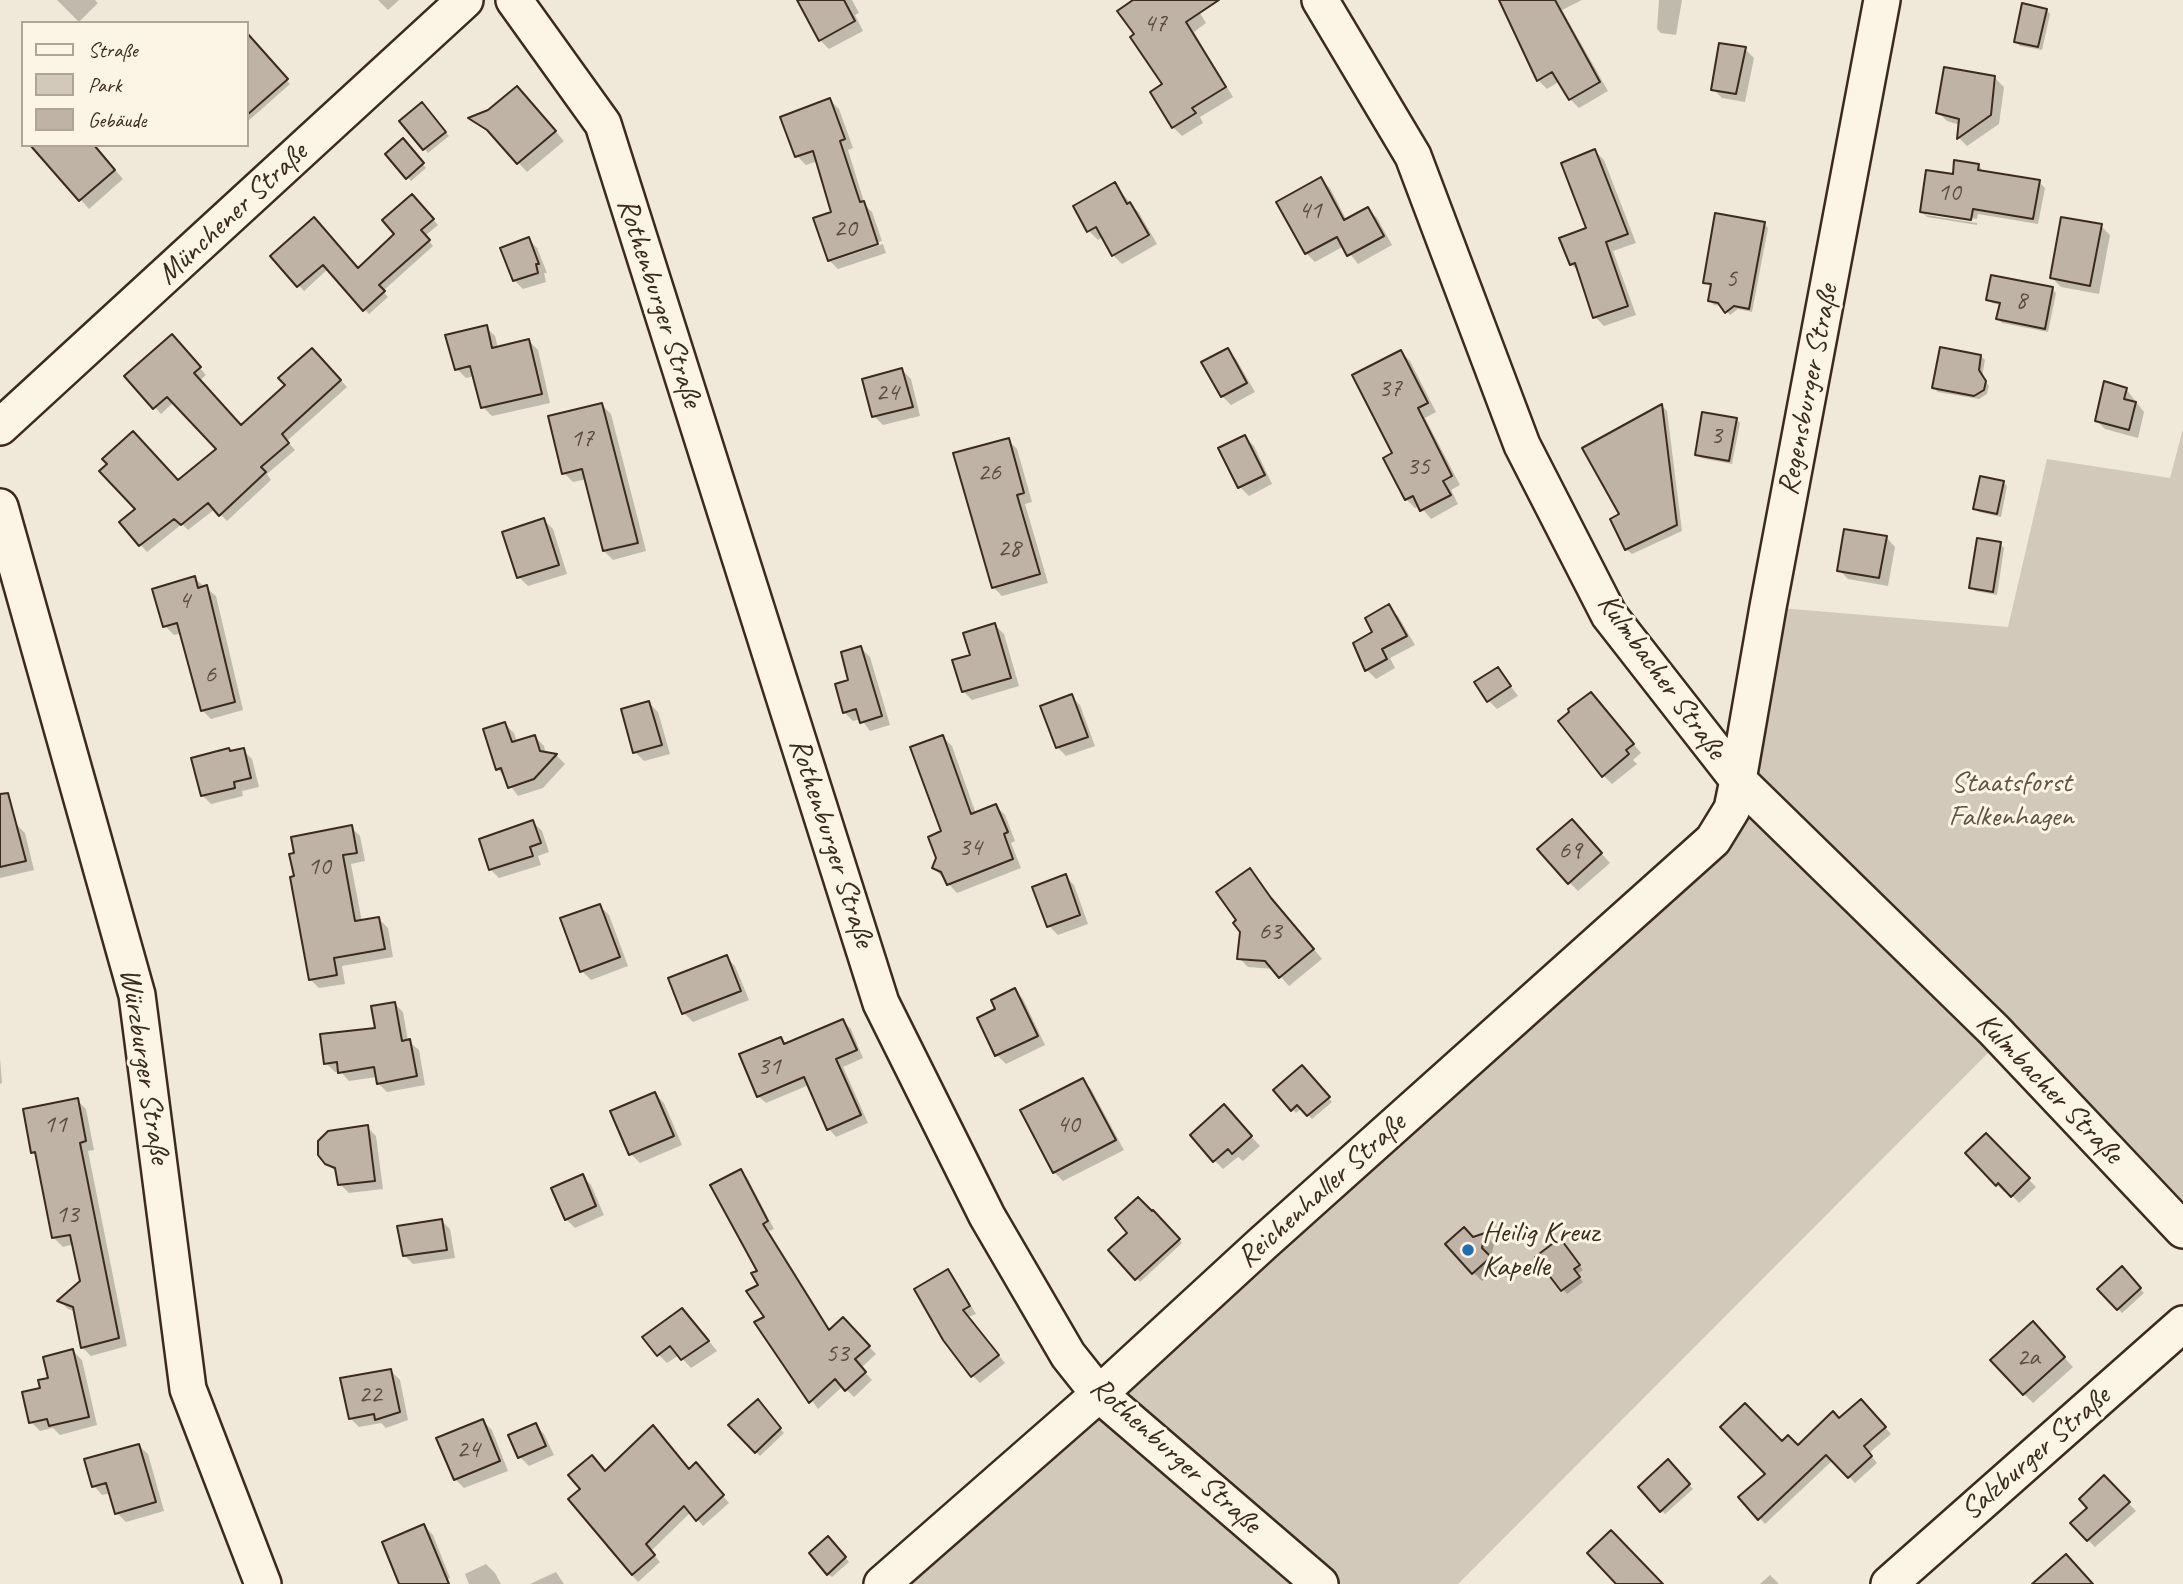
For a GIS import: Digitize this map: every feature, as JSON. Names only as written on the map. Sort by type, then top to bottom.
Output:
[{"type":"street","name":"Münchener Straße","points":[[0,427],[465,0]]},
{"type":"street","name":"Rothenburger Straße","points":[[514,0],[603,124],[881,1003],[993,1228],[1068,1355],[1099,1394],[1320,1584]]},
{"type":"street","name":"Kulmbacher Straße","points":[[1320,0],[1413,156],[1522,445],[1609,615],[1738,780],[1994,1030],[2183,1230]]},
{"type":"street","name":"Regensburger Straße","points":[[1738,780],[1882,0]]},
{"type":"street","name":"Würzburger Straße","points":[[0,508],[137,995],[188,1389],[264,1584]]},
{"type":"street","name":"Reichenhaller Straße","points":[[882,1584],[1099,1394],[1262,1244],[1713,840],[1732,809],[1738,780]]},
{"type":"street","name":"Salzburger Straße","points":[[1889,1584],[2183,1324]]},
{"type":"green space","name":"Staatsforst Falkenhagen","points":[[2183,429],[2183,1219],[2002,1039],[1458,1584],[873,1584],[1712,843],[1768,607],[2008,627],[2047,459],[2170,478]]},
{"type":"building","points":[[797,0],[844,0],[855,21],[819,41]]},
{"type":"building","points":[[1133,0],[1219,0],[1186,22],[1226,87],[1192,108],[1196,113],[1172,128],[1150,92],[1162,84],[1130,37],[1134,34],[1117,11]]},
{"type":"building","points":[[1499,0],[1555,0],[1600,82],[1569,100],[1552,72],[1537,81]]},
{"type":"building","points":[[2022,3],[2047,9],[2038,47],[2014,42]]},
{"type":"building","points":[[248,34],[288,79],[248,114]]},
{"type":"building","points":[[1719,43],[1746,47],[1736,94],[1711,90]]},
{"type":"building","points":[[1944,67],[1995,76],[1991,115],[1957,139],[1959,119],[1936,113]]},
{"type":"building","points":[[517,86],[556,131],[517,164],[487,130],[468,118],[488,110]]},
{"type":"building","points":[[830,98],[845,139],[840,141],[860,202],[864,201],[878,244],[828,261],[813,218],[831,212],[813,151],[795,157],[780,117]]},
{"type":"building","points":[[422,102],[446,132],[423,150],[399,121]]},
{"type":"building","points":[[403,138],[424,163],[406,179],[385,154]]},
{"type":"building","points":[[32,147],[96,147],[115,170],[79,201]]},
{"type":"building","points":[[1595,149],[1628,234],[1606,242],[1628,306],[1593,318],[1575,263],[1570,265],[1559,238],[1586,228],[1561,163]]},
{"type":"building","points":[[1954,160],[1979,164],[1978,170],[2040,180],[2033,219],[1973,209],[1971,220],[1920,212],[1926,170],[1953,174]]},
{"type":"building","points":[[1321,177],[1344,220],[1368,207],[1384,236],[1347,256],[1337,237],[1305,254],[1276,202]]},
{"type":"building","points":[[1115,182],[1149,235],[1112,256],[1096,227],[1087,232],[1073,206]]},
{"type":"building","points":[[412,194],[434,219],[421,230],[430,240],[379,285],[385,291],[363,311],[323,265],[297,287],[270,256],[314,217],[358,268],[394,234],[382,220]]},
{"type":"building","points":[[1715,213],[1765,222],[1749,309],[1734,306],[1725,313],[1718,303],[1708,301],[1711,284],[1703,283]]},
{"type":"building","points":[[2061,217],[2102,224],[2090,286],[2050,278]]},
{"type":"building","points":[[529,237],[539,264],[536,264],[538,273],[513,281],[500,248]]},
{"type":"building","points":[[1991,275],[2053,287],[2045,329],[1996,319],[2000,303],[1986,300]]},
{"type":"building","points":[[487,325],[492,348],[529,339],[542,394],[481,408],[470,366],[455,370],[445,335]]},
{"type":"building","points":[[172,334],[201,367],[194,373],[241,425],[285,385],[278,378],[312,348],[341,380],[282,434],[289,443],[261,467],[266,472],[219,516],[208,503],[181,525],[174,519],[139,546],[119,522],[135,509],[99,471],[107,464],[102,459],[133,431],[178,480],[216,449],[167,397],[153,409],[124,376]]},
{"type":"building","points":[[1940,347],[1981,355],[1979,370],[1986,381],[1984,390],[1974,396],[1932,388]]},
{"type":"building","points":[[1228,348],[1247,383],[1221,397],[1201,362]]},
{"type":"building","points":[[1401,350],[1428,403],[1418,408],[1452,476],[1443,481],[1451,495],[1420,511],[1413,496],[1405,500],[1383,458],[1392,453],[1352,375]]},
{"type":"building","points":[[902,368],[913,407],[872,417],[862,379]]},
{"type":"building","points":[[2104,381],[2127,388],[2124,399],[2136,402],[2129,430],[2095,421]]},
{"type":"building","points":[[602,403],[638,543],[603,551],[582,469],[562,474],[548,416]]},
{"type":"building","points":[[1662,404],[1677,525],[1625,550],[1610,519],[1619,514],[1582,448]]},
{"type":"building","points":[[1702,412],[1737,418],[1729,461],[1695,455]]},
{"type":"building","points":[[1245,435],[1265,475],[1238,488],[1218,448]]},
{"type":"building","points":[[1009,438],[1024,493],[1017,495],[1040,574],[992,588],[953,453]]},
{"type":"building","points":[[1980,476],[2004,481],[1997,514],[1973,509]]},
{"type":"building","points":[[544,518],[559,565],[517,578],[502,532]]},
{"type":"building","points":[[1844,529],[1887,536],[1879,578],[1837,571]]},
{"type":"building","points":[[1977,538],[2001,542],[1993,592],[1969,588]]},
{"type":"building","points":[[195,576],[198,588],[207,585],[235,702],[201,711],[177,623],[163,627],[152,589]]},
{"type":"building","points":[[1389,604],[1407,636],[1382,649],[1387,659],[1365,671],[1353,643],[1372,632],[1365,618]]},
{"type":"building","points":[[995,623],[1011,678],[962,692],[952,660],[970,655],[963,633]]},
{"type":"building","points":[[861,646],[882,716],[860,723],[856,709],[843,713],[835,684],[848,680],[841,652]]},
{"type":"building","points":[[1498,667],[1511,686],[1487,702],[1474,682]]},
{"type":"building","points":[[1591,692],[1634,744],[1626,750],[1629,754],[1602,777],[1558,721],[1569,712],[1568,709]]},
{"type":"building","points":[[1072,694],[1088,737],[1056,748],[1040,706]]},
{"type":"building","points":[[649,701],[662,745],[633,753],[621,709]]},
{"type":"building","points":[[505,722],[512,742],[535,735],[540,751],[557,754],[534,779],[508,788],[501,768],[496,770],[483,729]]},
{"type":"building","points":[[943,735],[971,814],[996,804],[1008,832],[1004,834],[1013,859],[947,885],[941,872],[932,868],[936,858],[928,837],[941,831],[910,747]]},
{"type":"building","points":[[229,748],[230,751],[244,748],[251,778],[234,782],[235,788],[201,796],[191,758]]},
{"type":"building","points":[[8,793],[26,861],[0,867],[0,794]]},
{"type":"building","points":[[1572,819],[1602,853],[1568,884],[1537,849]]},
{"type":"building","points":[[533,820],[541,843],[530,847],[533,856],[489,870],[479,839]]},
{"type":"building","points":[[352,825],[357,853],[343,855],[355,921],[379,917],[385,949],[334,958],[337,975],[309,980],[290,877],[294,876],[289,854],[294,853],[291,837]]},
{"type":"building","points":[[1250,868],[1271,898],[1314,949],[1279,978],[1265,961],[1237,959],[1240,932],[1233,923],[1236,920],[1216,892]]},
{"type":"building","points":[[1066,874],[1080,915],[1047,927],[1032,887]]},
{"type":"building","points":[[600,904],[620,957],[580,972],[560,918]]},
{"type":"building","points":[[727,955],[741,991],[682,1014],[668,978]]},
{"type":"building","points":[[1015,988],[1038,1036],[995,1056],[977,1018],[995,1009],[991,1000]]},
{"type":"building","points":[[395,1002],[402,1041],[410,1039],[417,1076],[377,1084],[374,1067],[338,1073],[337,1062],[324,1064],[320,1034],[375,1028],[371,1006]]},
{"type":"building","points":[[843,1019],[857,1050],[836,1059],[861,1115],[827,1130],[804,1077],[757,1097],[739,1054],[781,1037],[784,1044]]},
{"type":"building","points":[[1302,1065],[1330,1097],[1307,1116],[1297,1105],[1291,1111],[1273,1090]]},
{"type":"building","points":[[1083,1078],[1116,1140],[1053,1173],[1020,1110]]},
{"type":"building","points":[[655,1092],[674,1136],[629,1155],[610,1111]]},
{"type":"building","points":[[78,1098],[86,1141],[80,1143],[119,1338],[81,1348],[73,1307],[57,1301],[80,1281],[70,1235],[52,1238],[35,1152],[31,1153],[23,1109]]},
{"type":"building","points":[[1224,1104],[1252,1136],[1232,1154],[1228,1149],[1213,1162],[1190,1135]]},
{"type":"building","points":[[368,1125],[375,1181],[338,1185],[335,1168],[325,1164],[318,1155],[318,1141],[328,1131]]},
{"type":"building","points":[[1986,1133],[2030,1178],[2011,1197],[1998,1183],[1996,1186],[1965,1153]]},
{"type":"building","points":[[741,1169],[768,1221],[763,1224],[829,1330],[843,1317],[870,1346],[855,1359],[866,1372],[845,1391],[835,1379],[809,1403],[754,1322],[764,1317],[746,1291],[758,1285],[751,1273],[757,1271],[710,1185]]},
{"type":"building","points":[[583,1174],[596,1206],[565,1220],[551,1188]]},
{"type":"building","points":[[1138,1197],[1180,1239],[1135,1280],[1108,1250],[1127,1233],[1115,1218]]},
{"type":"building","points":[[442,1219],[447,1250],[403,1256],[397,1226]]},
{"type":"building","name":"Heilig Kreuz Kapelle","points":[[1464,1227],[1473,1237],[1485,1233],[1482,1248],[1491,1257],[1472,1274],[1445,1244]]},
{"type":"building","points":[[1560,1238],[1580,1265],[1574,1269],[1580,1277],[1561,1291],[1535,1257]]},
{"type":"building","points":[[2122,1266],[2141,1288],[2117,1310],[2097,1289]]},
{"type":"building","points":[[948,1269],[970,1306],[963,1310],[999,1355],[971,1377],[943,1340],[914,1289]]},
{"type":"building","points":[[682,1308],[709,1341],[681,1360],[670,1346],[657,1356],[642,1337]]},
{"type":"building","points":[[2033,1321],[2065,1357],[2023,1395],[1990,1360]]},
{"type":"building","points":[[73,1349],[89,1417],[49,1426],[47,1419],[29,1423],[22,1392],[40,1388],[38,1380],[48,1378],[43,1357]]},
{"type":"building","points":[[391,1369],[400,1412],[375,1420],[374,1414],[349,1419],[340,1378]]},
{"type":"building","points":[[758,1399],[781,1428],[755,1453],[728,1425]]},
{"type":"building","points":[[1861,1399],[1886,1427],[1864,1446],[1872,1456],[1848,1478],[1826,1455],[1758,1520],[1738,1497],[1765,1474],[1720,1427],[1745,1403],[1782,1441],[1788,1435],[1798,1445],[1833,1411],[1839,1418]]},
{"type":"building","points":[[483,1419],[500,1461],[454,1480],[436,1438]]},
{"type":"building","points":[[536,1423],[546,1446],[518,1458],[508,1435]]},
{"type":"building","points":[[653,1425],[689,1469],[696,1462],[724,1495],[696,1521],[684,1506],[646,1544],[655,1555],[632,1575],[568,1499],[580,1489],[568,1475],[592,1455],[605,1471]]},
{"type":"building","points":[[139,1444],[156,1502],[115,1514],[106,1483],[92,1487],[84,1459]]},
{"type":"building","points":[[1668,1459],[1690,1484],[1660,1512],[1638,1487]]},
{"type":"building","points":[[2104,1475],[2130,1502],[2087,1541],[2070,1523],[2087,1508],[2079,1499]]},
{"type":"building","points":[[424,1524],[449,1584],[399,1584],[382,1542]]},
{"type":"building","points":[[1611,1530],[1663,1584],[1616,1584],[1587,1553]]},
{"type":"building","points":[[828,1536],[846,1557],[827,1575],[809,1553]]},
{"type":"building","points":[[2066,1554],[2093,1584],[2032,1584]]},
{"type":"place","name":"Heilig Kreuz Kapelle","points":[[1468,1250]]}]
